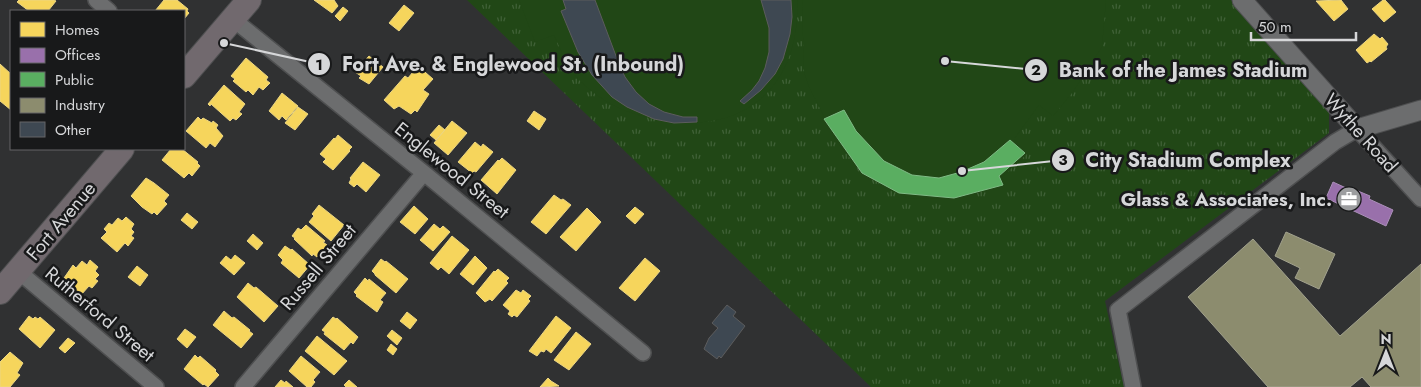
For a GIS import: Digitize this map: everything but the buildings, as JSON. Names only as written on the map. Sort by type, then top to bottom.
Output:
[{"type":"main road","points":[[185,74],[234,20],[249,0]]},
{"type":"main road","name":"Fort Avenue","points":[[0,292],[121,150]]},
{"type":"street","points":[[96,0],[108,10]]},
{"type":"street","name":"Wythe Road","points":[[1242,0],[1421,199]]},
{"type":"street","name":"Englewood Street","points":[[234,20],[643,353]]},
{"type":"street","points":[[1133,387],[1118,310],[1335,142],[1357,129],[1421,110]]},
{"type":"street","name":"Russell Street","points":[[243,387],[424,173]]},
{"type":"street","name":"Rutherford Street","points":[[18,271],[156,387]]},
{"type":"green space","points":[[467,0],[1231,0],[1329,108],[1329,133],[1105,301],[1124,387],[871,387]]},
{"type":"green space","points":[[519,0],[797,0],[796,31],[789,58],[777,81],[760,99],[739,112],[715,120],[687,123],[634,114],[615,106],[597,95],[580,81],[572,71],[554,35],[535,42]]},
{"type":"green space","points":[[802,0],[1106,0],[1102,47],[1072,93],[1053,116],[1039,105],[1014,139],[1028,153],[1002,177],[1005,185],[954,199],[907,198],[863,174],[837,142],[809,87],[804,72]]},
{"type":"place","name":"Fort Ave. & Englewood St. (Inbound)","points":[[224,43]]},
{"type":"place","name":"Bank of the James Stadium","points":[[945,61]]},
{"type":"place","name":"City Stadium Complex","points":[[962,171]]},
{"type":"place","name":"Glass & Associates, Inc.","points":[[1349,199]]}]
